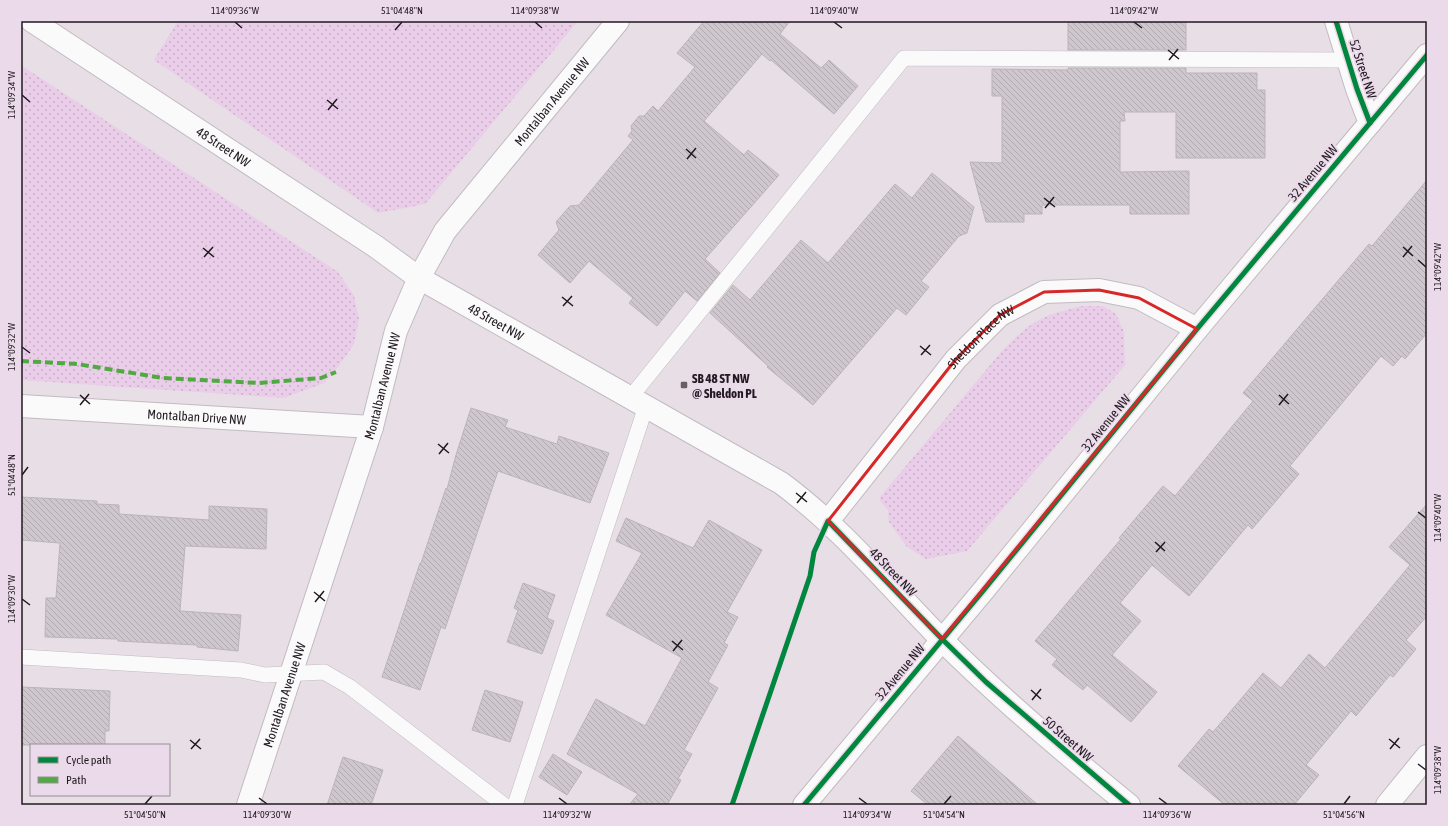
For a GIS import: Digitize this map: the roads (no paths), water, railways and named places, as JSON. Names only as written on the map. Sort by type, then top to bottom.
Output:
[{"type":"street","name":"48 Street NW","points":[[32,21],[375,246],[419,278],[781,482],[828,521],[942,639]]},
{"type":"street","name":"Montalban Avenue NW","points":[[248,805],[372,427],[396,331],[419,278],[445,232],[618,21]]},
{"type":"street","name":"52 Street NW","points":[[1336,21],[1370,123]]},
{"type":"street","name":"32 Avenue NW","points":[[804,805],[1197,329],[1427,55]]},
{"type":"street","name":"Sheldon Place NW","points":[[828,521],[956,359],[1000,315],[1044,292],[1099,290],[1139,298],[1197,329]]},
{"type":"street","name":"Montalban Drive NW","points":[[21,406],[372,427]]},
{"type":"street","name":"50 Street NW","points":[[942,639],[986,682],[1129,805]]},
{"type":"street","points":[[1387,805],[1427,756]]},
{"type":"lane","points":[[515,805],[638,402],[904,58],[1348,60]]},
{"type":"lane","points":[[21,657],[241,670],[265,675],[324,672],[350,687],[504,805]]},
{"type":"place","name":"SB 48 ST NW @ Sheldon PL","points":[[684,385]]}]
